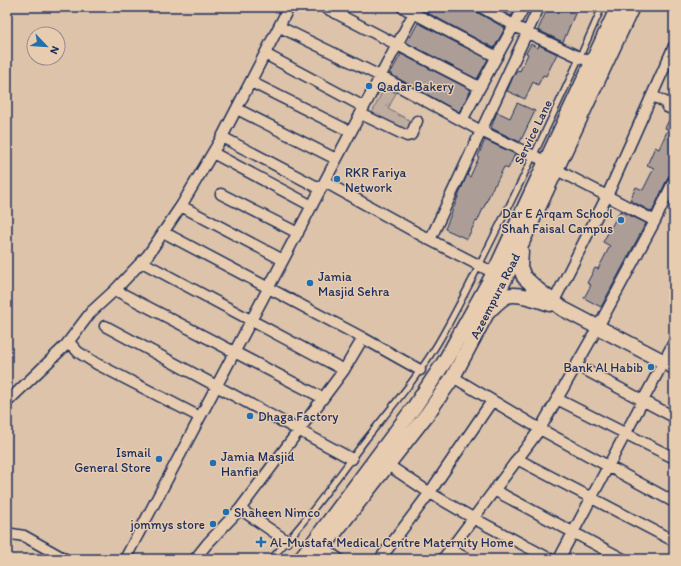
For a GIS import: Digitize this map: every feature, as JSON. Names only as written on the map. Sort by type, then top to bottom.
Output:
[{"type":"main road","name":"Azeempura Road","points":[[314,559],[428,413],[453,377],[521,247],[554,160],[586,61],[618,7]]},
{"type":"main road","name":"Azeempura Road","points":[[300,559],[415,406],[445,361],[554,160],[632,7]]},
{"type":"main road","points":[[521,247],[520,267],[524,277],[556,305]]},
{"type":"main road","points":[[489,310],[507,296],[515,295],[556,305],[669,364]]},
{"type":"street","points":[[7,402],[69,342],[91,312],[115,290],[148,255],[181,206],[222,138],[289,7]]},
{"type":"street","points":[[324,7],[479,87]]},
{"type":"street","points":[[402,7],[415,10],[497,57]]},
{"type":"street","points":[[481,7],[528,33],[586,61]]},
{"type":"street","points":[[462,120],[524,7]]},
{"type":"street","points":[[430,240],[539,7]]},
{"type":"street","points":[[125,559],[415,10]]},
{"type":"street","points":[[280,27],[380,76],[481,131],[534,155],[554,160],[608,196],[655,221]]},
{"type":"street","points":[[556,305],[608,196],[674,46]]},
{"type":"street","points":[[266,54],[407,136],[411,135],[417,121]]},
{"type":"street","points":[[251,82],[351,132]]},
{"type":"street","points":[[653,96],[665,102],[667,107],[674,110]]},
{"type":"street","points":[[237,109],[336,159]]},
{"type":"street","points":[[222,138],[323,186],[494,273]]},
{"type":"street","points":[[213,153],[312,206]]},
{"type":"street","points":[[443,559],[540,429],[598,327],[655,221],[674,180]]},
{"type":"street","points":[[221,194],[298,233]]},
{"type":"street","points":[[181,206],[283,260]]},
{"type":"street","points":[[163,232],[363,338],[420,370]]},
{"type":"street","points":[[142,262],[344,370]]},
{"type":"street","points":[[115,290],[323,398]]},
{"type":"street","points":[[105,326],[352,459]]},
{"type":"street","points":[[195,559],[240,509],[344,370],[363,338]]},
{"type":"street","points":[[69,342],[78,352],[96,364],[200,417]]},
{"type":"street","points":[[559,559],[643,401],[669,364],[674,342]]},
{"type":"street","points":[[576,365],[674,418]]},
{"type":"street","points":[[453,377],[540,429],[674,502]]},
{"type":"street","points":[[557,399],[674,458]]},
{"type":"street","points":[[380,559],[430,492],[492,401]]},
{"type":"street","points":[[518,459],[674,541]]},
{"type":"street","points":[[388,465],[473,518],[550,559]]},
{"type":"street","points":[[494,490],[623,559]]},
{"type":"street","points":[[240,509],[287,541]]},
{"type":"street","points":[[7,538],[12,534],[24,536],[65,559]]},
{"type":"street","points":[[323,548],[339,559]]},
{"type":"street","points":[[450,550],[468,559]]},
{"type":"lane","name":"Service Lane","points":[[271,559],[352,459],[420,370],[437,343],[480,265],[534,155],[586,61],[602,7]]},
{"type":"green space","points":[[384,88],[396,93],[388,109],[413,122],[408,131],[372,113]]},
{"type":"building","points":[[429,7],[475,7],[478,13],[505,28],[494,48],[426,12]]},
{"type":"building","points":[[494,7],[517,7],[511,16]]},
{"type":"building","points":[[548,7],[573,7],[577,9],[563,42],[538,30]]},
{"type":"building","points":[[418,23],[488,59],[477,79],[407,43]]},
{"type":"building","points":[[531,44],[538,48],[539,45],[557,54],[546,76],[543,75],[538,85],[533,82],[525,99],[507,91],[513,77],[518,70],[520,71],[528,54],[526,53]]},
{"type":"building","points":[[401,54],[471,90],[459,112],[390,74]]},
{"type":"building","points":[[517,103],[535,111],[520,142],[491,128],[497,112],[510,118]]},
{"type":"building","points":[[671,116],[674,116],[674,168],[668,177],[652,212],[630,200],[636,187],[643,190],[654,168],[647,165],[655,147],[659,149],[668,129],[665,128]]},
{"type":"building","points":[[485,140],[515,154],[508,169],[504,167],[467,239],[445,229],[467,175],[470,177]]},
{"type":"building","points":[[620,211],[646,223],[601,307],[584,298],[591,285],[587,283],[595,268],[598,269],[610,246],[603,242]]},
{"type":"place","name":"Qadar Bakery","points":[[369,86]]},
{"type":"place","name":"RKR Fariya Network","points":[[337,179]]},
{"type":"place","name":"Dar E Arqam School Shah Faisal Campus","points":[[621,220]]},
{"type":"place","name":"Jamia Masjid Sehra","points":[[310,283]]},
{"type":"place","name":"Bank Al Habib","points":[[651,367]]},
{"type":"place","name":"Dhaga Factory","points":[[250,416]]},
{"type":"place","name":"Ismail General Store","points":[[159,459]]},
{"type":"place","name":"Jamia Masjid Hanfia","points":[[213,463]]},
{"type":"place","name":"Shaheen Nimco","points":[[226,512]]},
{"type":"place","name":"jommys store","points":[[213,524]]},
{"type":"place","name":"Al-Mustafa Medical Centre Maternity Home","points":[[261,542]]}]
